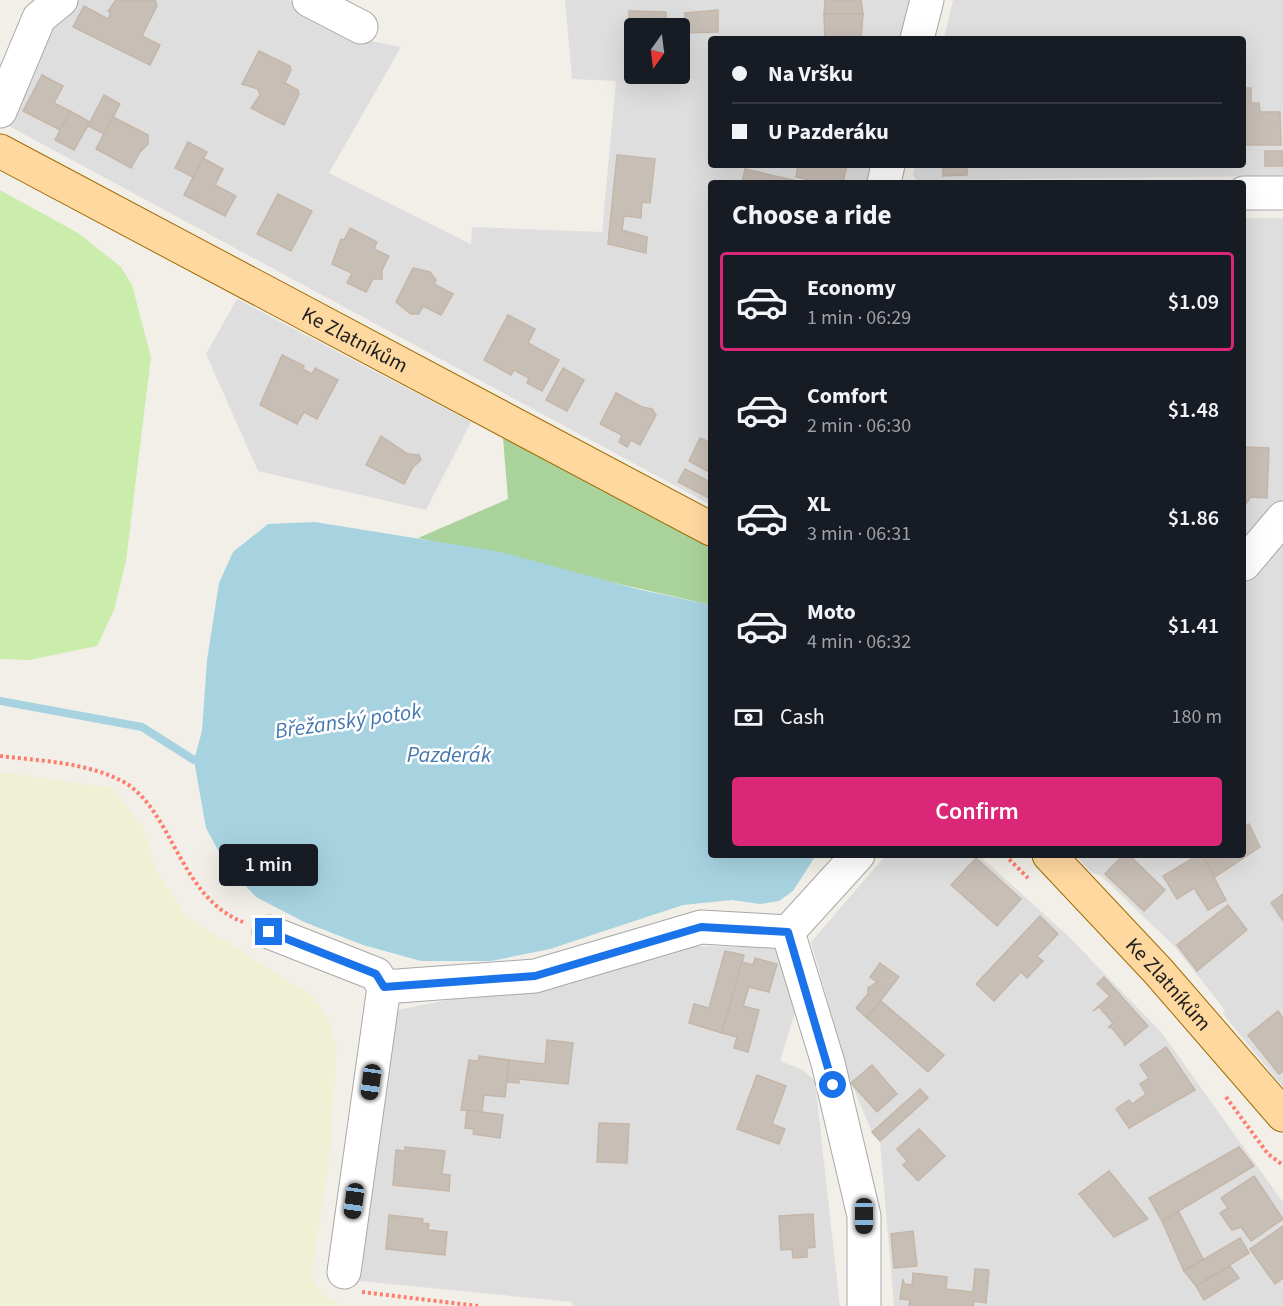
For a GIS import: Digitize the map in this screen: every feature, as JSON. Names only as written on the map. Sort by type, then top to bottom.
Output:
[{"type":"main road","name":"Ke Zlatníkům","points":[[0,151],[708,527]]},
{"type":"main road","name":"Ke Zlatníkům","points":[[1052,858],[1158,971],[1283,1115]]},
{"type":"street","points":[[0,111],[39,18],[61,0]]},
{"type":"street","points":[[309,0],[361,27]]},
{"type":"street","points":[[918,36],[927,0]]},
{"type":"street","points":[[1246,193],[1283,193]]},
{"type":"street","points":[[1246,562],[1283,518]]},
{"type":"street","points":[[788,932],[855,858]]},
{"type":"street","points":[[384,987],[535,976],[701,927],[788,932]]},
{"type":"street","points":[[269,932],[376,974],[384,987],[344,1272]]},
{"type":"street","points":[[788,932],[828,1063],[864,1216],[864,1306]]},
{"type":"path","points":[[0,756],[74,764],[122,781],[149,804],[203,892],[225,915],[269,932]]},
{"type":"path","points":[[344,1272],[360,1292],[478,1306]]},
{"type":"shaded area","points":[[79,0],[289,0],[366,40],[401,47],[329,173],[471,244],[472,227],[602,232],[616,81],[572,79],[565,0],[911,0],[903,36],[708,36],[708,168],[872,168],[869,180],[708,180],[708,503],[7,125],[45,28]]},
{"type":"shaded area","points":[[953,0],[1283,0],[1283,176],[917,180],[913,175],[914,168],[1246,168],[1246,36],[945,36]]},
{"type":"shaded area","points":[[1246,218],[1283,218],[1283,505],[1246,542]]},
{"type":"shaded area","points":[[237,299],[471,422],[426,510],[258,471],[206,354]]},
{"type":"shaded area","points":[[1283,537],[1283,1087],[1223,1014],[1225,1010],[1174,946],[1101,876],[1091,872],[1078,858],[1246,858],[1246,582]]},
{"type":"shaded area","points":[[883,858],[982,858],[1067,935],[1161,1032],[1283,1202],[1283,1306],[894,1306],[880,1141],[872,1132],[851,1083],[811,942]]},
{"type":"shaded area","points":[[673,946],[776,947],[798,1003],[780,1061],[803,1070],[815,1081],[840,1306],[573,1306],[572,1302],[360,1281],[392,1011],[597,971]]},
{"type":"green space","points":[[0,190],[78,233],[121,267],[132,285],[151,357],[126,561],[114,610],[97,646],[29,660],[0,659]]},
{"type":"green space","points":[[503,438],[708,545],[708,604],[418,538],[508,499]]},
{"type":"green space","points":[[0,772],[112,788],[142,825],[158,874],[187,917],[312,996],[326,1015],[337,1048],[329,1161],[312,1271],[313,1281],[323,1295],[344,1305],[368,1306],[0,1306]]},
{"type":"water","name":"Pazderák","points":[[315,522],[501,552],[637,589],[708,604],[708,858],[814,858],[793,891],[779,901],[760,904],[732,900],[683,905],[550,949],[491,961],[421,961],[363,945],[304,922],[256,897],[226,865],[206,828],[194,760],[202,731],[207,660],[219,583],[233,552],[268,524]]},
{"type":"building","points":[[116,0],[155,0],[157,6],[142,36],[160,45],[150,65],[73,27],[84,6],[108,19],[111,12],[108,11]]},
{"type":"building","points":[[825,0],[861,0],[863,14],[824,14]]},
{"type":"building","points":[[718,10],[718,32],[690,33],[690,18],[685,18],[685,13]]},
{"type":"building","points":[[629,11],[666,12],[666,18],[629,18]]},
{"type":"building","points":[[824,14],[863,14],[861,36],[825,36]]},
{"type":"building","points":[[259,51],[290,66],[291,70],[285,83],[298,90],[299,94],[284,125],[251,108],[260,95],[258,89],[242,84]]},
{"type":"building","points":[[42,75],[63,86],[54,103],[70,111],[60,130],[23,111]]},
{"type":"building","points":[[1246,88],[1251,88],[1251,103],[1259,103],[1260,112],[1280,112],[1281,145],[1246,145]]},
{"type":"building","points":[[104,95],[120,104],[104,134],[88,126]]},
{"type":"building","points":[[70,111],[90,122],[74,150],[55,140]]},
{"type":"building","points":[[113,117],[148,135],[148,144],[140,152],[131,168],[96,149]]},
{"type":"building","points":[[188,142],[207,152],[193,177],[175,168]]},
{"type":"building","points":[[1265,151],[1283,151],[1283,166],[1265,166]]},
{"type":"building","points":[[617,155],[655,159],[650,203],[642,202],[641,218],[624,216],[622,230],[647,237],[646,253],[608,244]]},
{"type":"building","points":[[203,158],[223,169],[215,185],[236,196],[225,216],[184,195]]},
{"type":"building","points":[[798,168],[846,168],[844,180],[809,180],[796,177]]},
{"type":"building","points":[[943,168],[967,168],[967,175],[943,176]]},
{"type":"building","points":[[745,169],[793,180],[743,180]]},
{"type":"building","points":[[278,194],[312,211],[291,251],[257,234]]},
{"type":"building","points":[[350,228],[377,242],[374,249],[389,256],[382,270],[382,279],[373,279],[366,292],[347,283],[352,273],[332,264],[341,239],[344,240]]},
{"type":"building","points":[[413,268],[430,272],[436,280],[434,284],[453,294],[441,315],[423,306],[419,314],[411,314],[396,302]]},
{"type":"building","points":[[508,315],[535,329],[528,343],[559,360],[542,391],[527,383],[529,378],[514,370],[511,375],[484,360]]},
{"type":"building","points":[[282,355],[304,366],[303,369],[312,374],[315,368],[338,380],[317,419],[304,412],[297,424],[260,405]]},
{"type":"building","points":[[563,368],[584,380],[567,411],[546,400]]},
{"type":"building","points":[[616,393],[642,407],[652,409],[656,415],[640,445],[631,440],[627,447],[619,442],[622,435],[600,424]]},
{"type":"building","points":[[381,436],[408,454],[419,455],[421,460],[413,467],[404,484],[366,465]]},
{"type":"building","points":[[700,438],[708,442],[707,471],[689,461]]},
{"type":"building","points":[[1246,447],[1269,448],[1267,498],[1251,497],[1246,503]]},
{"type":"building","points":[[685,469],[708,481],[708,497],[678,482]]},
{"type":"building","points":[[1249,824],[1260,847],[1246,856],[1246,826]]},
{"type":"building","points":[[976,858],[1021,899],[997,926],[951,885]]},
{"type":"building","points":[[1120,858],[1132,858],[1165,890],[1144,911],[1105,874]]},
{"type":"building","points":[[1193,858],[1204,858],[1226,900],[1208,910],[1194,888],[1177,899],[1163,876]]},
{"type":"building","points":[[1204,858],[1244,858],[1215,877]]},
{"type":"building","points":[[1283,894],[1283,921],[1271,903]]},
{"type":"building","points":[[1228,905],[1247,930],[1197,971],[1177,945]]},
{"type":"building","points":[[1040,916],[1058,934],[1037,956],[1043,961],[1027,978],[1021,972],[994,1001],[976,984]]},
{"type":"building","points":[[725,951],[744,955],[722,1033],[689,1023],[694,1004],[709,1008]]},
{"type":"building","points":[[755,958],[777,964],[769,992],[749,987],[743,1006],[759,1010],[748,1052],[734,1048],[737,1037],[722,1033],[742,962],[753,965]]},
{"type":"building","points":[[880,963],[899,977],[867,1018],[856,1008],[868,994],[868,988],[877,982],[870,977]]},
{"type":"building","points":[[1104,977],[1148,1026],[1124,1046],[1125,1044],[1111,1027],[1108,1028],[1113,1023],[1099,1007],[1093,1011],[1110,996],[1097,984]]},
{"type":"building","points":[[881,1001],[944,1055],[928,1072],[867,1018]]},
{"type":"building","points":[[1278,1011],[1283,1018],[1283,1071],[1279,1074],[1248,1035]]},
{"type":"building","points":[[547,1040],[573,1043],[568,1084],[519,1079],[519,1083],[507,1082],[509,1060],[545,1064]]},
{"type":"building","points":[[1166,1047],[1195,1090],[1129,1128],[1116,1109],[1129,1100],[1132,1104],[1146,1094],[1140,1084],[1149,1078],[1140,1065]]},
{"type":"building","points":[[479,1056],[509,1060],[505,1097],[484,1095],[482,1112],[461,1110],[469,1060],[478,1061]]},
{"type":"building","points":[[872,1065],[897,1094],[877,1112],[851,1083]]},
{"type":"building","points":[[757,1075],[786,1086],[772,1124],[785,1129],[779,1144],[737,1129]]},
{"type":"building","points":[[920,1089],[928,1098],[880,1141],[872,1132]]},
{"type":"building","points":[[467,1110],[503,1115],[500,1138],[473,1134],[474,1129],[465,1128]]},
{"type":"building","points":[[599,1123],[629,1124],[627,1163],[597,1162]]},
{"type":"building","points":[[919,1129],[945,1156],[918,1181],[903,1165],[907,1161],[897,1149]]},
{"type":"building","points":[[405,1147],[445,1151],[442,1174],[450,1175],[449,1191],[393,1185],[396,1150],[405,1151]]},
{"type":"building","points":[[1239,1147],[1254,1166],[1162,1221],[1149,1198]]},
{"type":"building","points":[[1109,1171],[1148,1219],[1114,1237],[1079,1194]]},
{"type":"building","points":[[1254,1176],[1283,1219],[1251,1241],[1241,1227],[1232,1230],[1220,1213],[1228,1208],[1221,1198]]},
{"type":"building","points":[[1179,1212],[1203,1259],[1184,1271],[1162,1221]]},
{"type":"building","points":[[813,1214],[815,1247],[807,1248],[807,1257],[793,1258],[792,1249],[781,1250],[779,1216]]},
{"type":"building","points":[[389,1215],[423,1219],[422,1223],[429,1224],[428,1230],[447,1232],[445,1255],[386,1249]]},
{"type":"building","points":[[1283,1226],[1283,1278],[1275,1284],[1250,1249]]},
{"type":"building","points":[[913,1231],[917,1266],[894,1268],[891,1234]]},
{"type":"building","points":[[1240,1238],[1249,1253],[1196,1286],[1184,1271]]},
{"type":"building","points":[[1230,1266],[1239,1278],[1204,1300],[1196,1286]]},
{"type":"building","points":[[975,1269],[989,1270],[986,1303],[974,1301],[973,1306],[909,1306],[910,1300],[900,1299],[903,1279],[904,1284],[912,1285],[913,1273],[947,1277],[946,1289],[973,1292]]},
{"type":"waterway","name":"Břežanský potok","points":[[0,701],[142,727],[194,760],[203,758]]},
{"type":"route","points":[[269,932],[376,974],[384,987],[535,976],[701,927],[788,932],[833,1085]]}]
